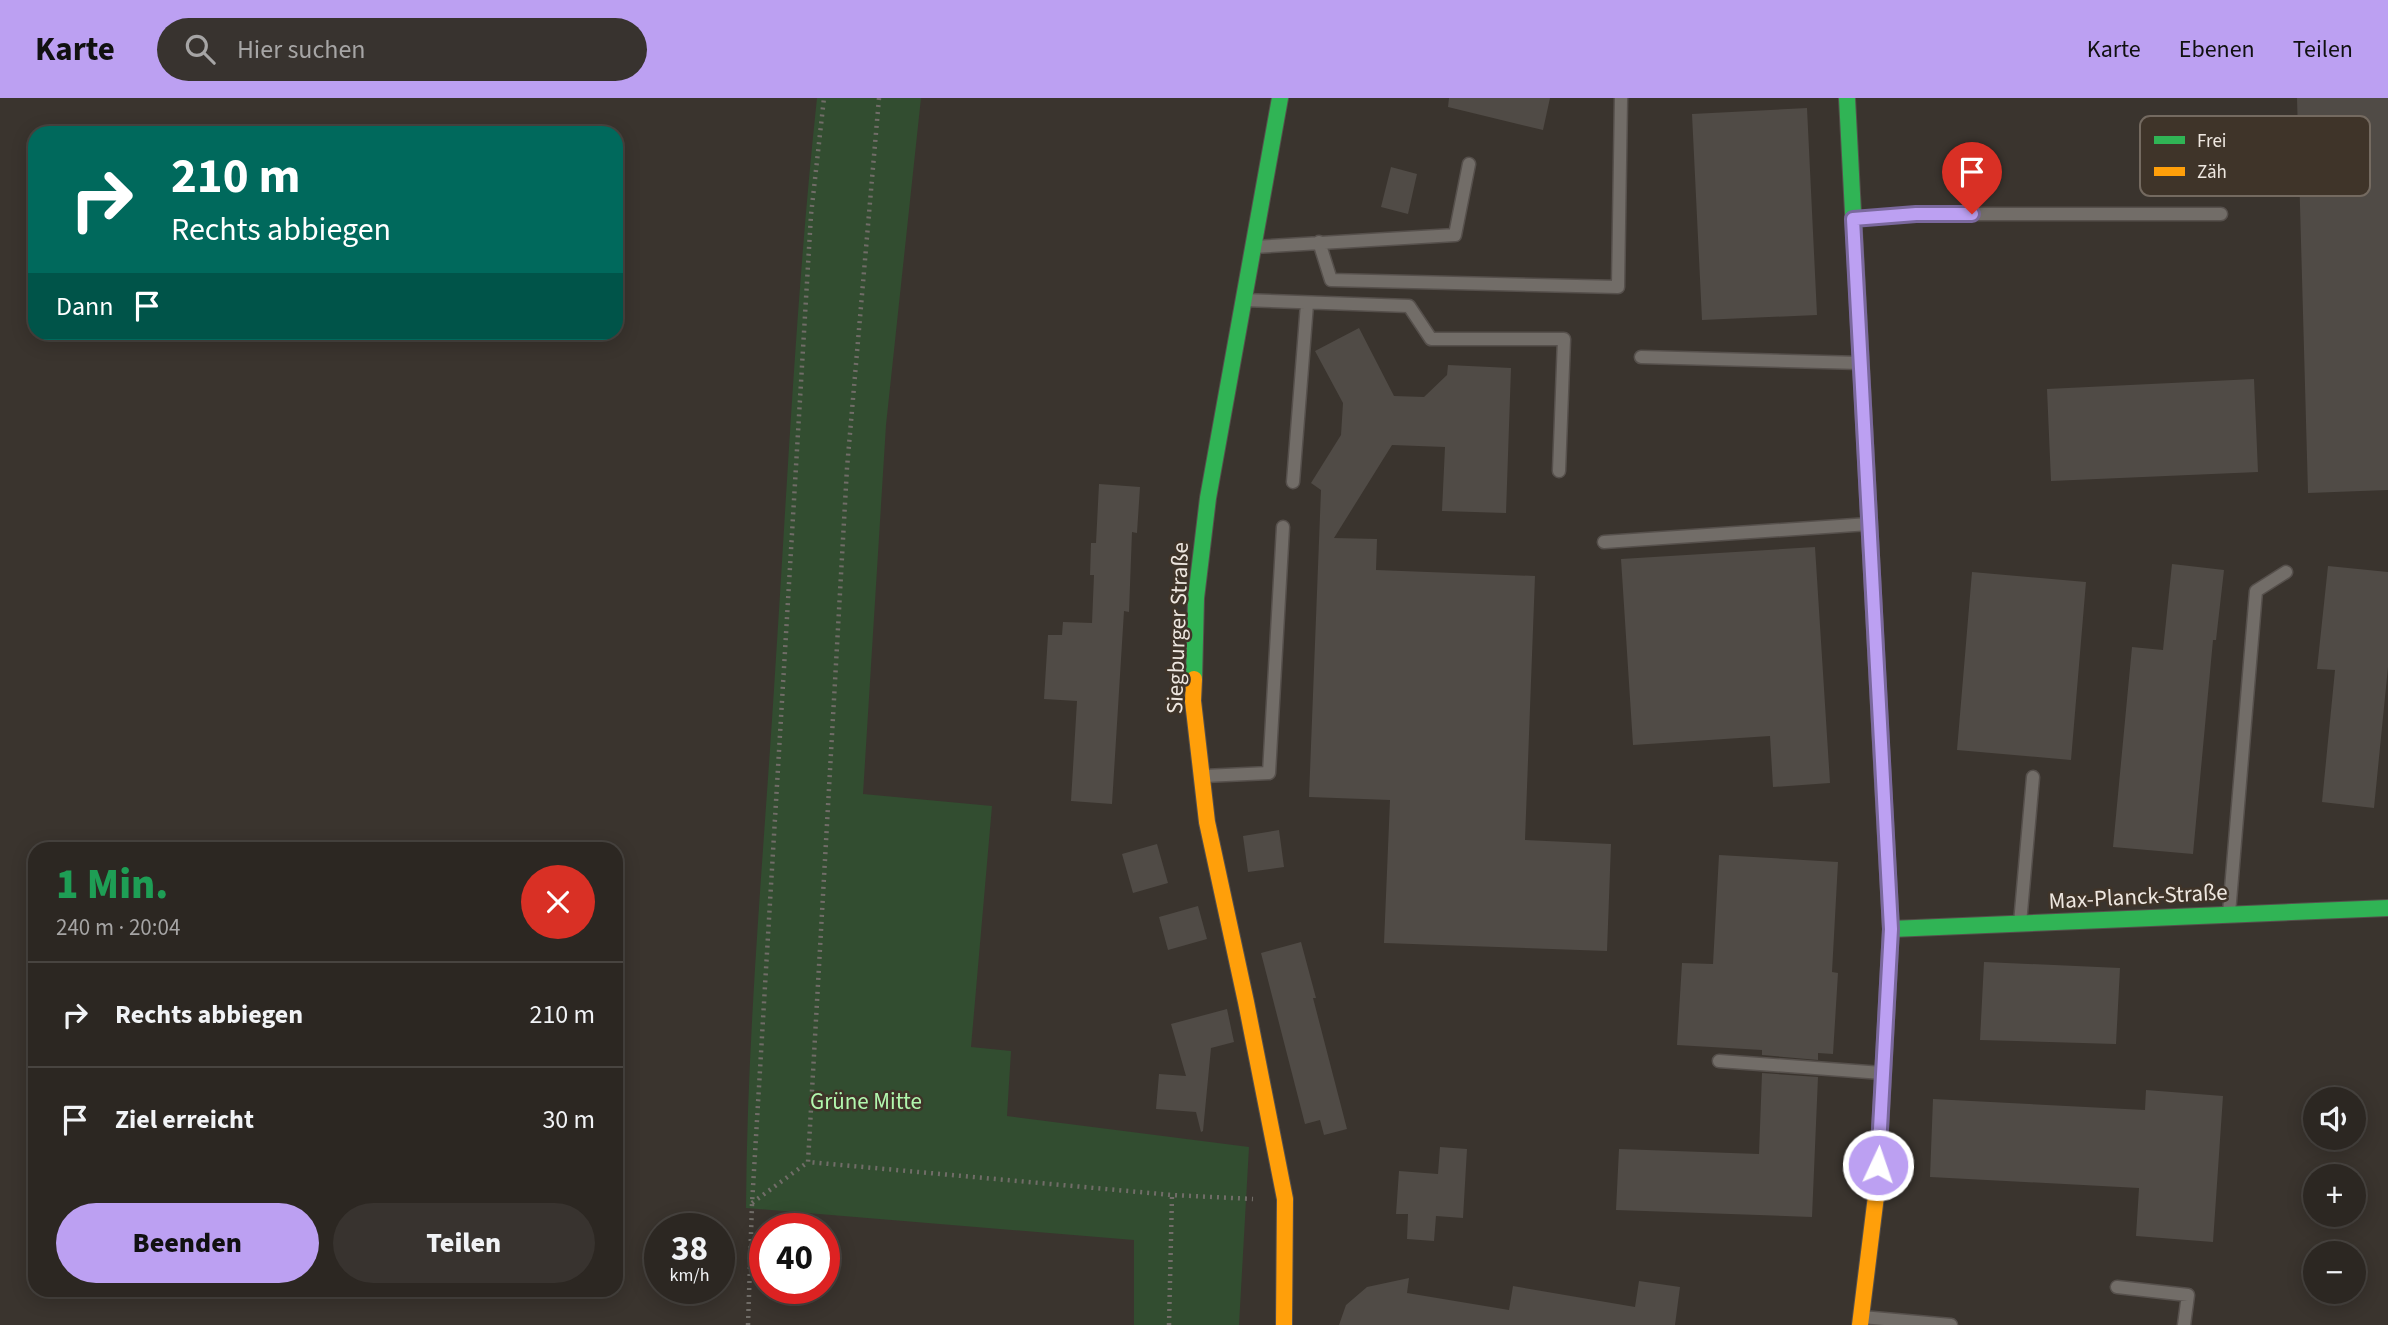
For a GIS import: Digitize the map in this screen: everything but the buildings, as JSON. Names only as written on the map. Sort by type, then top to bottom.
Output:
[{"type":"street","name":"Siegburger Straße","points":[[1280,98],[1208,498],[1196,598],[1194,701],[1207,822],[1285,1199],[1284,1325]]},
{"type":"street","points":[[1847,98],[1891,929],[1877,1188],[1861,1321]]},
{"type":"street","name":"Max-Planck-Straße","points":[[1891,929],[2388,908]]},
{"type":"lane","points":[[1319,242],[1331,280],[1618,287],[1621,98]]},
{"type":"lane","points":[[1254,247],[1455,235],[1469,164]]},
{"type":"lane","points":[[1853,219],[1916,214],[2221,214]]},
{"type":"lane","points":[[1243,300],[1409,306],[1431,339],[1564,339],[1559,471]]},
{"type":"lane","points":[[1293,482],[1307,304]]},
{"type":"lane","points":[[1641,357],[1860,363]]},
{"type":"lane","points":[[1604,542],[1869,524]]},
{"type":"lane","points":[[1201,776],[1269,773],[1283,527]]},
{"type":"lane","points":[[2229,913],[2256,592],[2286,572]]},
{"type":"lane","points":[[2019,925],[2033,777]]},
{"type":"lane","points":[[1719,1061],[1883,1073]]},
{"type":"lane","points":[[2117,1287],[2188,1295],[2184,1325]]},
{"type":"lane","points":[[1861,1321],[1951,1325]]},
{"type":"path","points":[[748,1325],[752,1204],[811,215],[824,98]]},
{"type":"path","points":[[808,1163],[847,468],[879,98]]},
{"type":"path","points":[[752,1204],[808,1163],[1172,1195],[1285,1199]]},
{"type":"path","points":[[1169,1325],[1172,1195]]},
{"type":"green space","name":"Grüne Mitte","points":[[817,98],[921,98],[886,425],[863,794],[992,806],[971,1047],[1011,1051],[1007,1116],[1249,1147],[1239,1325],[1134,1325],[1134,1240],[840,1216],[840,1213],[746,1208],[756,948]]},
{"type":"traffic: fast","points":[[1194,679],[1196,598],[1208,498],[1280,98]]},
{"type":"traffic: fast","points":[[1847,98],[1883,784]]},
{"type":"traffic: fast","points":[[1891,929],[2388,908]]},
{"type":"traffic: slow","points":[[1194,679],[1193,701],[1207,822],[1285,1199],[1284,1325]]},
{"type":"traffic: slow","points":[[1860,1325],[1877,1188],[1891,929],[1883,784]]},
{"type":"route","points":[[1878,1165],[1891,929],[1853,219],[1916,214],[1972,214]]}]
